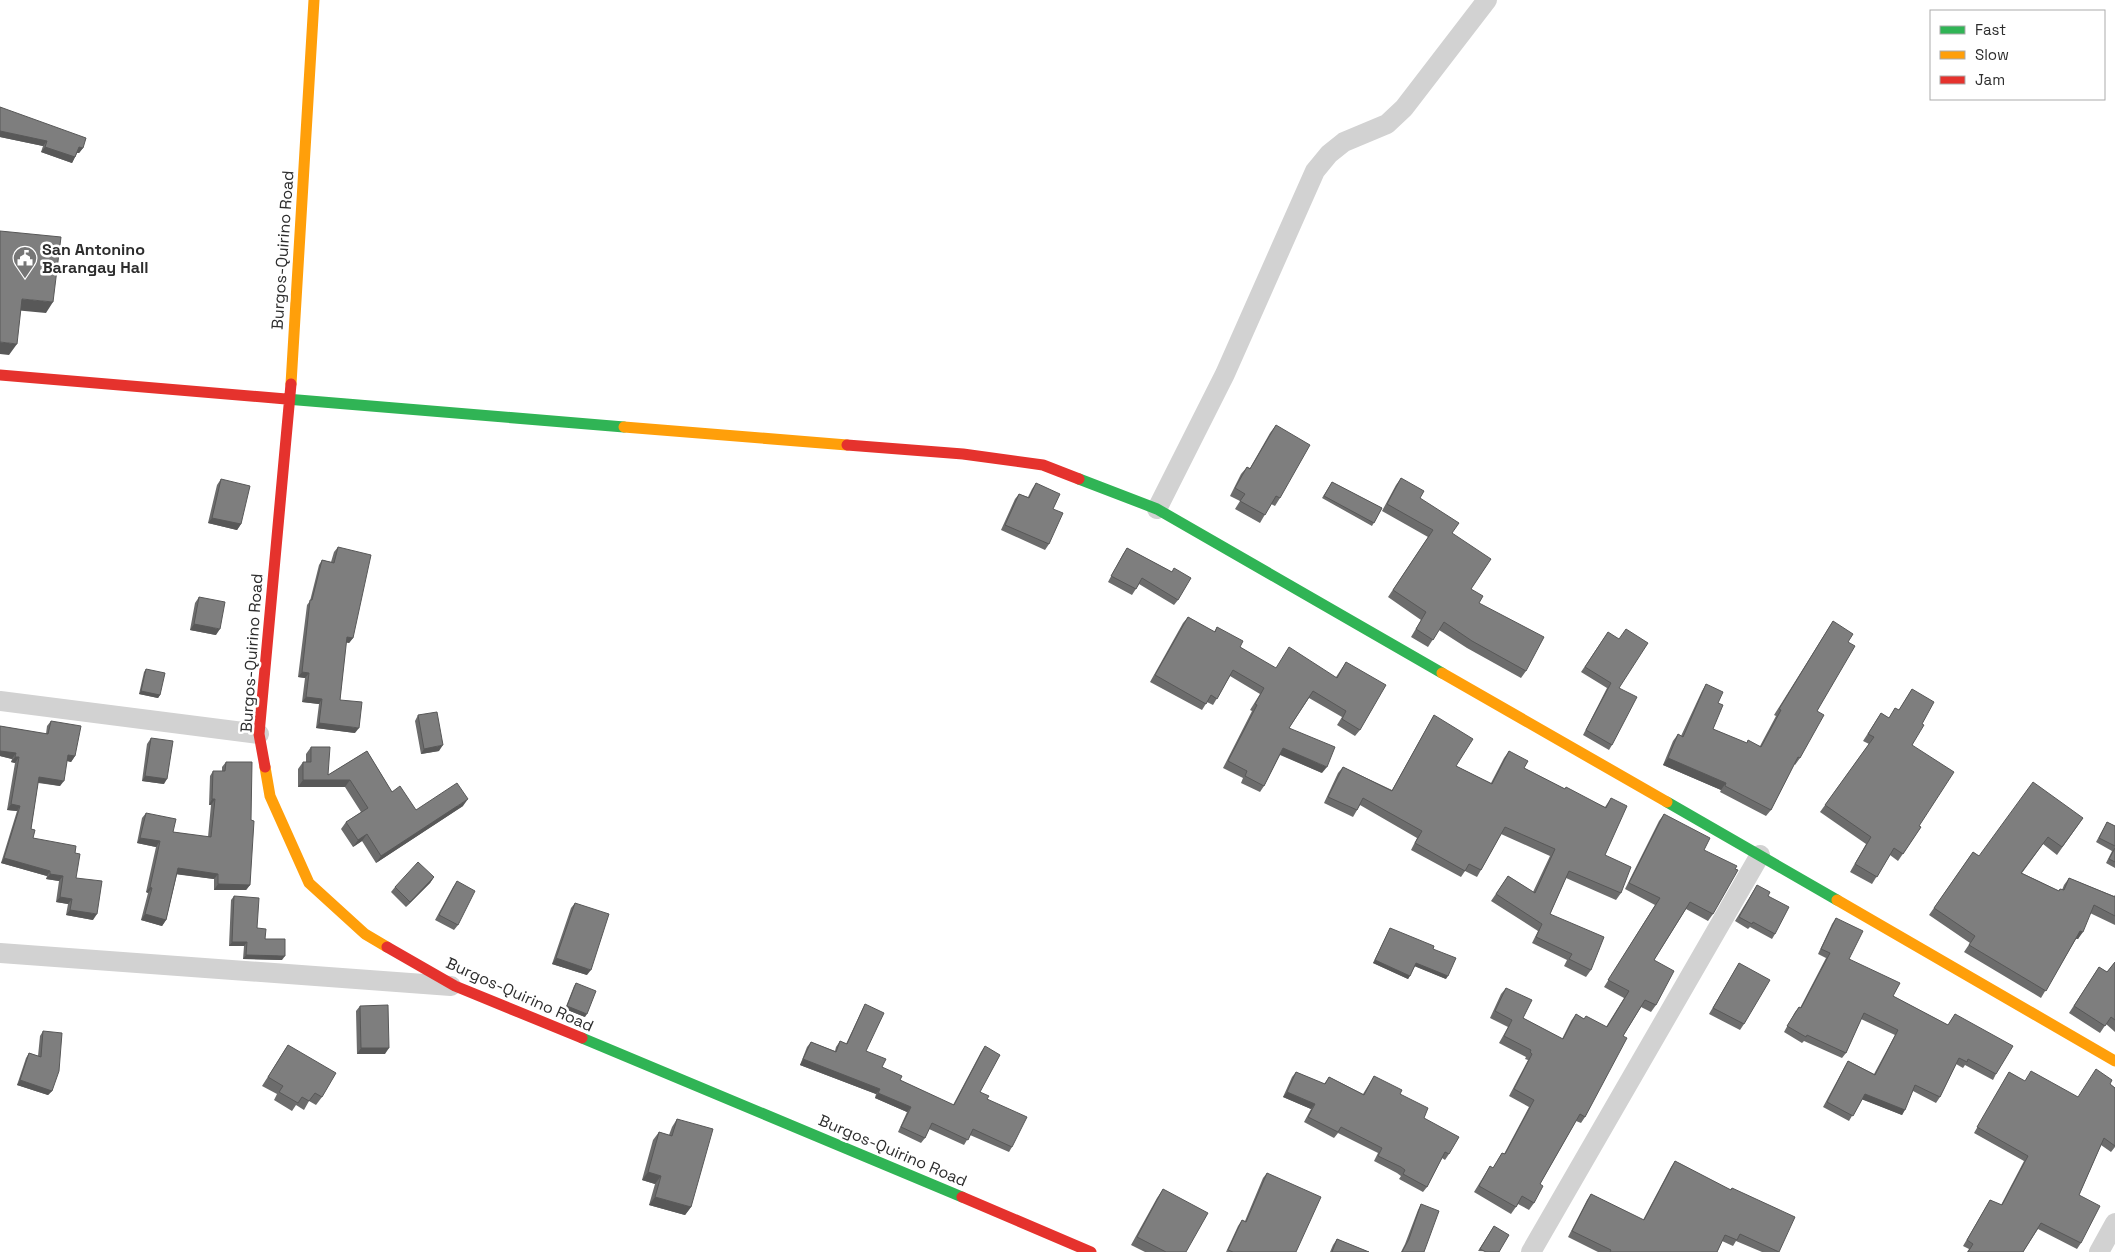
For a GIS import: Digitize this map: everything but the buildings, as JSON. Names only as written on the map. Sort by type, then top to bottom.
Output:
[{"type":"street","name":"Burgos-Quirino Road","points":[[314,0],[290,400],[259,734],[270,796],[309,883],[365,934],[455,986],[836,1143],[1090,1252]]},
{"type":"street","points":[[1157,509],[1225,374],[1315,172],[1329,154],[1344,142],[1387,124],[1404,108],[1487,0]]},
{"type":"street","points":[[0,375],[963,454],[1043,465],[1157,509],[1760,855],[2115,1062]]},
{"type":"street","points":[[0,701],[259,734]]},
{"type":"street","points":[[1530,1252],[1760,855]]},
{"type":"street","points":[[0,952],[455,986]]},
{"type":"street","points":[[2100,1252],[2115,1224]]},
{"type":"traffic: fast","points":[[286,399],[624,427]]},
{"type":"traffic: fast","points":[[1079,479],[1157,509],[1442,673]]},
{"type":"traffic: fast","points":[[1667,802],[1837,900]]},
{"type":"traffic: fast","points":[[582,1038],[962,1197]]},
{"type":"traffic: slow","points":[[291,384],[314,0]]},
{"type":"traffic: slow","points":[[624,427],[847,445]]},
{"type":"traffic: slow","points":[[1442,673],[1667,802]]},
{"type":"traffic: slow","points":[[265,767],[270,796],[309,883],[365,934],[387,947]]},
{"type":"traffic: slow","points":[[1837,900],[2115,1061]]},
{"type":"traffic: jam","points":[[0,375],[286,399]]},
{"type":"traffic: jam","points":[[265,767],[259,734],[291,384]]},
{"type":"traffic: jam","points":[[847,445],[963,454],[1043,465],[1079,479]]},
{"type":"traffic: jam","points":[[387,947],[455,986],[582,1038]]},
{"type":"traffic: jam","points":[[962,1197],[1091,1252]]},
{"type":"place","name":"San Antonino Barangay Hall","points":[[25,279]]}]
